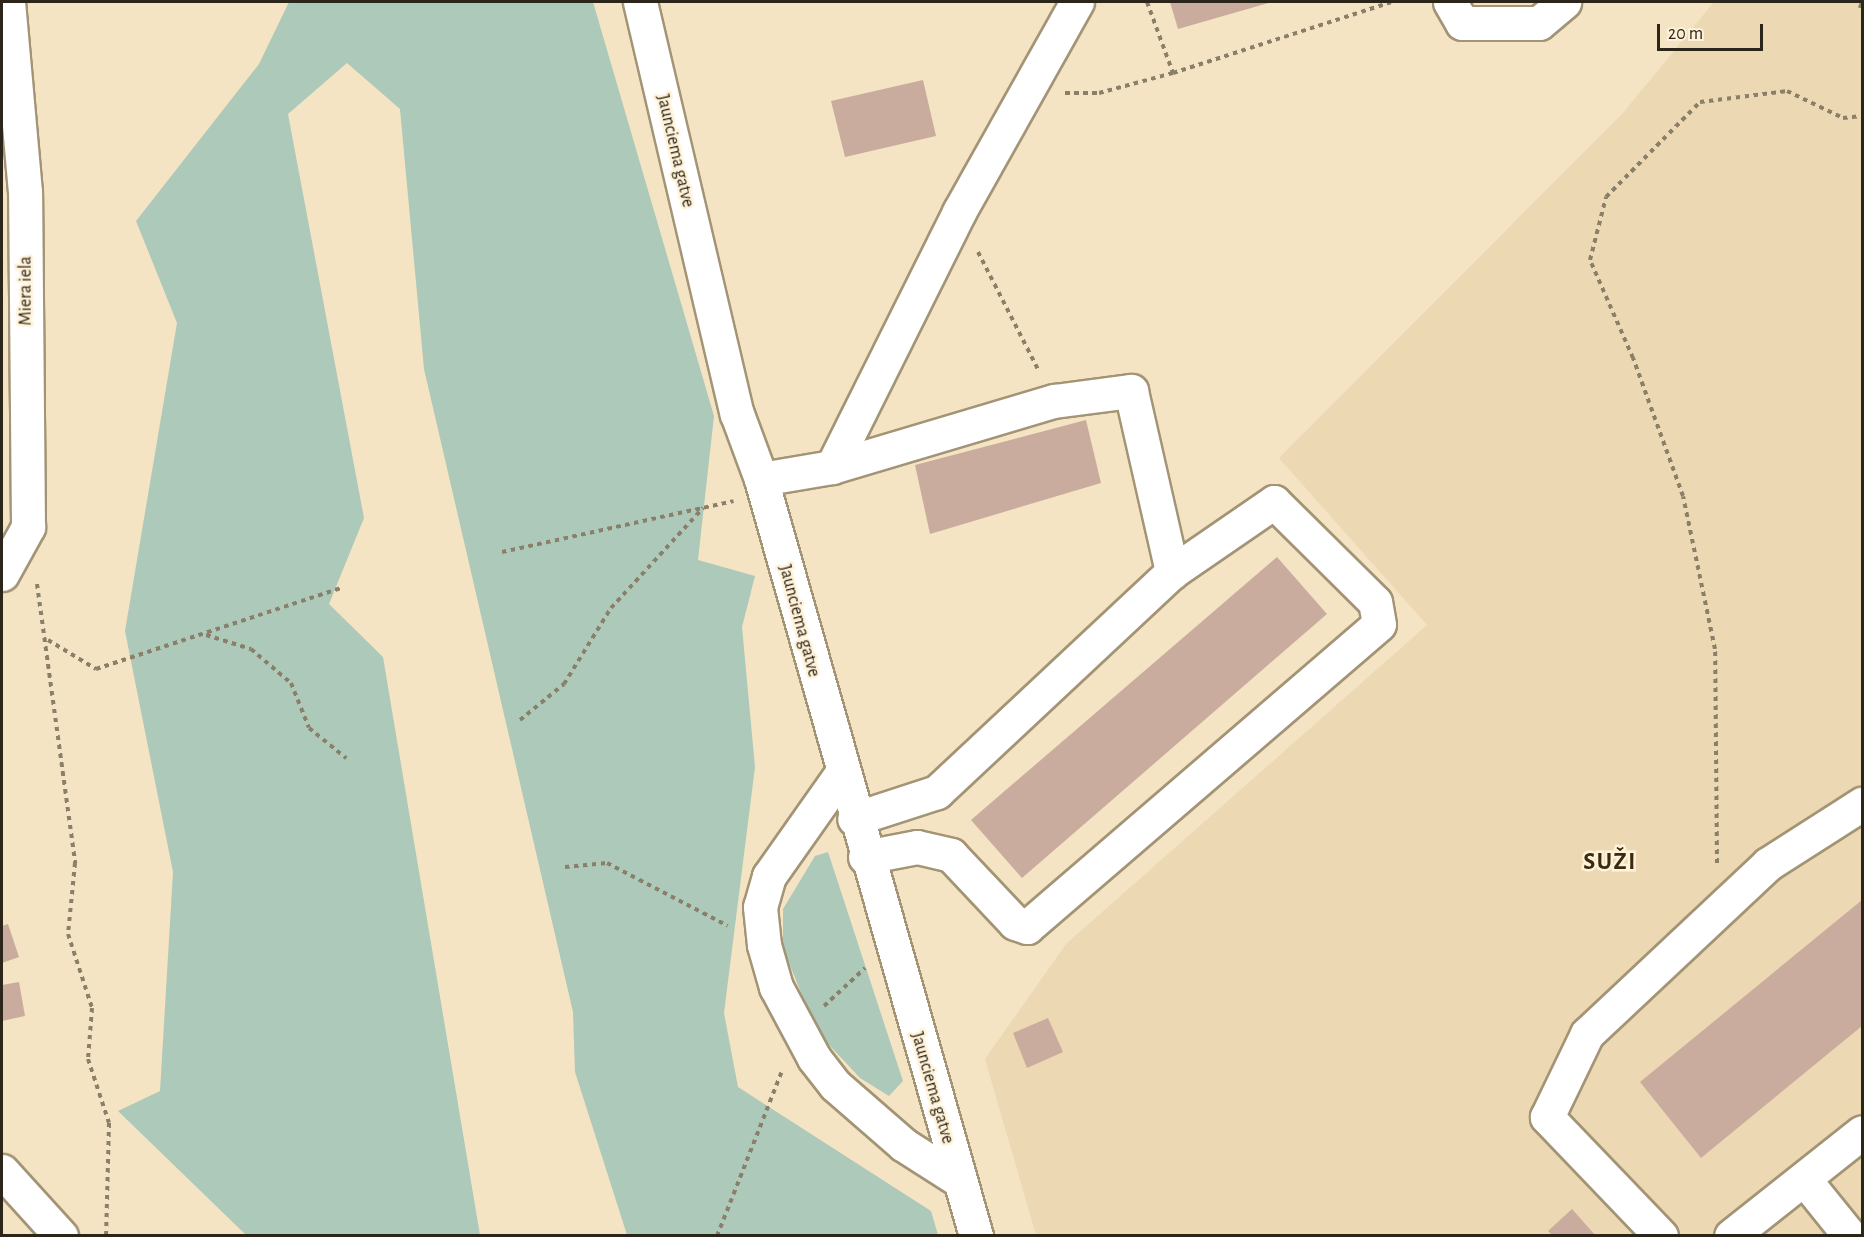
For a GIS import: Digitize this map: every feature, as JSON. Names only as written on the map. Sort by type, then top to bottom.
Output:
[{"type":"main road","name":"Miera iela","points":[[2,574],[28,526],[25,192],[8,2]]},
{"type":"main road","name":"Jaunciema gatve","points":[[640,2],[737,414],[762,487],[841,774],[976,1236]]},
{"type":"main road","points":[[832,467],[958,212],[1077,2]]},
{"type":"main road","points":[[1450,2],[1462,23],[1539,23],[1564,2]]},
{"type":"main road","points":[[762,487],[1054,401],[1131,392],[1172,572]]},
{"type":"main road","points":[[854,819],[938,792],[1172,572],[1274,502],[1375,602],[1379,624],[1027,927],[1015,923],[951,855],[917,847],[865,857]]},
{"type":"main road","points":[[841,774],[769,876],[760,907],[764,945],[776,987],[813,1058],[836,1085],[904,1145],[959,1180]]},
{"type":"main road","points":[[1661,1236],[1547,1117],[1587,1034],[1768,864],[1863,804]]},
{"type":"main road","points":[[1731,1236],[1863,1132]]},
{"type":"main road","points":[[2,1171],[61,1236]]},
{"type":"main road","points":[[1804,1179],[1850,1236]]},
{"type":"path","points":[[1148,2],[1173,73]]},
{"type":"path","points":[[1029,87],[1099,93],[1173,73],[1391,2]]},
{"type":"path","points":[[1860,8],[1863,2]]},
{"type":"path","points":[[1715,914],[1720,779],[1715,649],[1683,496],[1633,358],[1590,260],[1606,197],[1700,102],[1787,91],[1843,118],[1863,117]]},
{"type":"path","points":[[958,212],[1054,401]]},
{"type":"path","points":[[502,552],[703,508],[762,487]]},
{"type":"path","points":[[520,720],[564,684],[611,608],[703,508]]},
{"type":"path","points":[[106,1236],[109,1123],[88,1059],[92,1008],[68,934],[75,863],[47,639],[96,669],[205,635],[341,588]]},
{"type":"path","points":[[205,635],[251,649],[291,683],[309,728],[346,758]]},
{"type":"path","points":[[565,867],[607,863],[764,945]]},
{"type":"shaded area","points":[[1714,2],[1862,2],[1862,1235],[1036,1235],[985,1059],[1066,944],[1427,625],[1279,458],[1623,113]]},
{"type":"green space","points":[[289,2],[593,2],[714,416],[698,560],[755,576],[742,627],[755,767],[724,1013],[738,1087],[931,1211],[938,1235],[627,1235],[575,1072],[573,1012],[424,369],[400,109],[347,63],[288,114],[364,518],[329,604],[383,657],[480,1235],[246,1235],[118,1111],[160,1091],[173,872],[125,631],[177,323],[136,221],[259,64]]},
{"type":"green space","points":[[828,852],[903,1081],[889,1096],[860,1078],[817,1032],[783,948],[783,909],[815,856]]},
{"type":"building","points":[[1170,2],[1272,2],[1178,29]]},
{"type":"building","points":[[923,80],[936,136],[845,157],[831,101]]},
{"type":"building","points":[[1086,420],[1101,483],[930,534],[915,465]]},
{"type":"building","points":[[1277,557],[1327,614],[1022,878],[971,820]]},
{"type":"building","points":[[1862,900],[1862,1026],[1701,1158],[1640,1082]]},
{"type":"building","points":[[8,924],[19,957],[2,963],[2,926]]},
{"type":"building","points":[[19,982],[25,1016],[2,1021],[2,985]]},
{"type":"building","points":[[1048,1018],[1063,1052],[1027,1068],[1013,1033]]},
{"type":"building","points":[[1572,1209],[1596,1236],[1553,1236],[1548,1231]]},
{"type":"district","name":"SUŽI","points":[[1610,863]]}]
